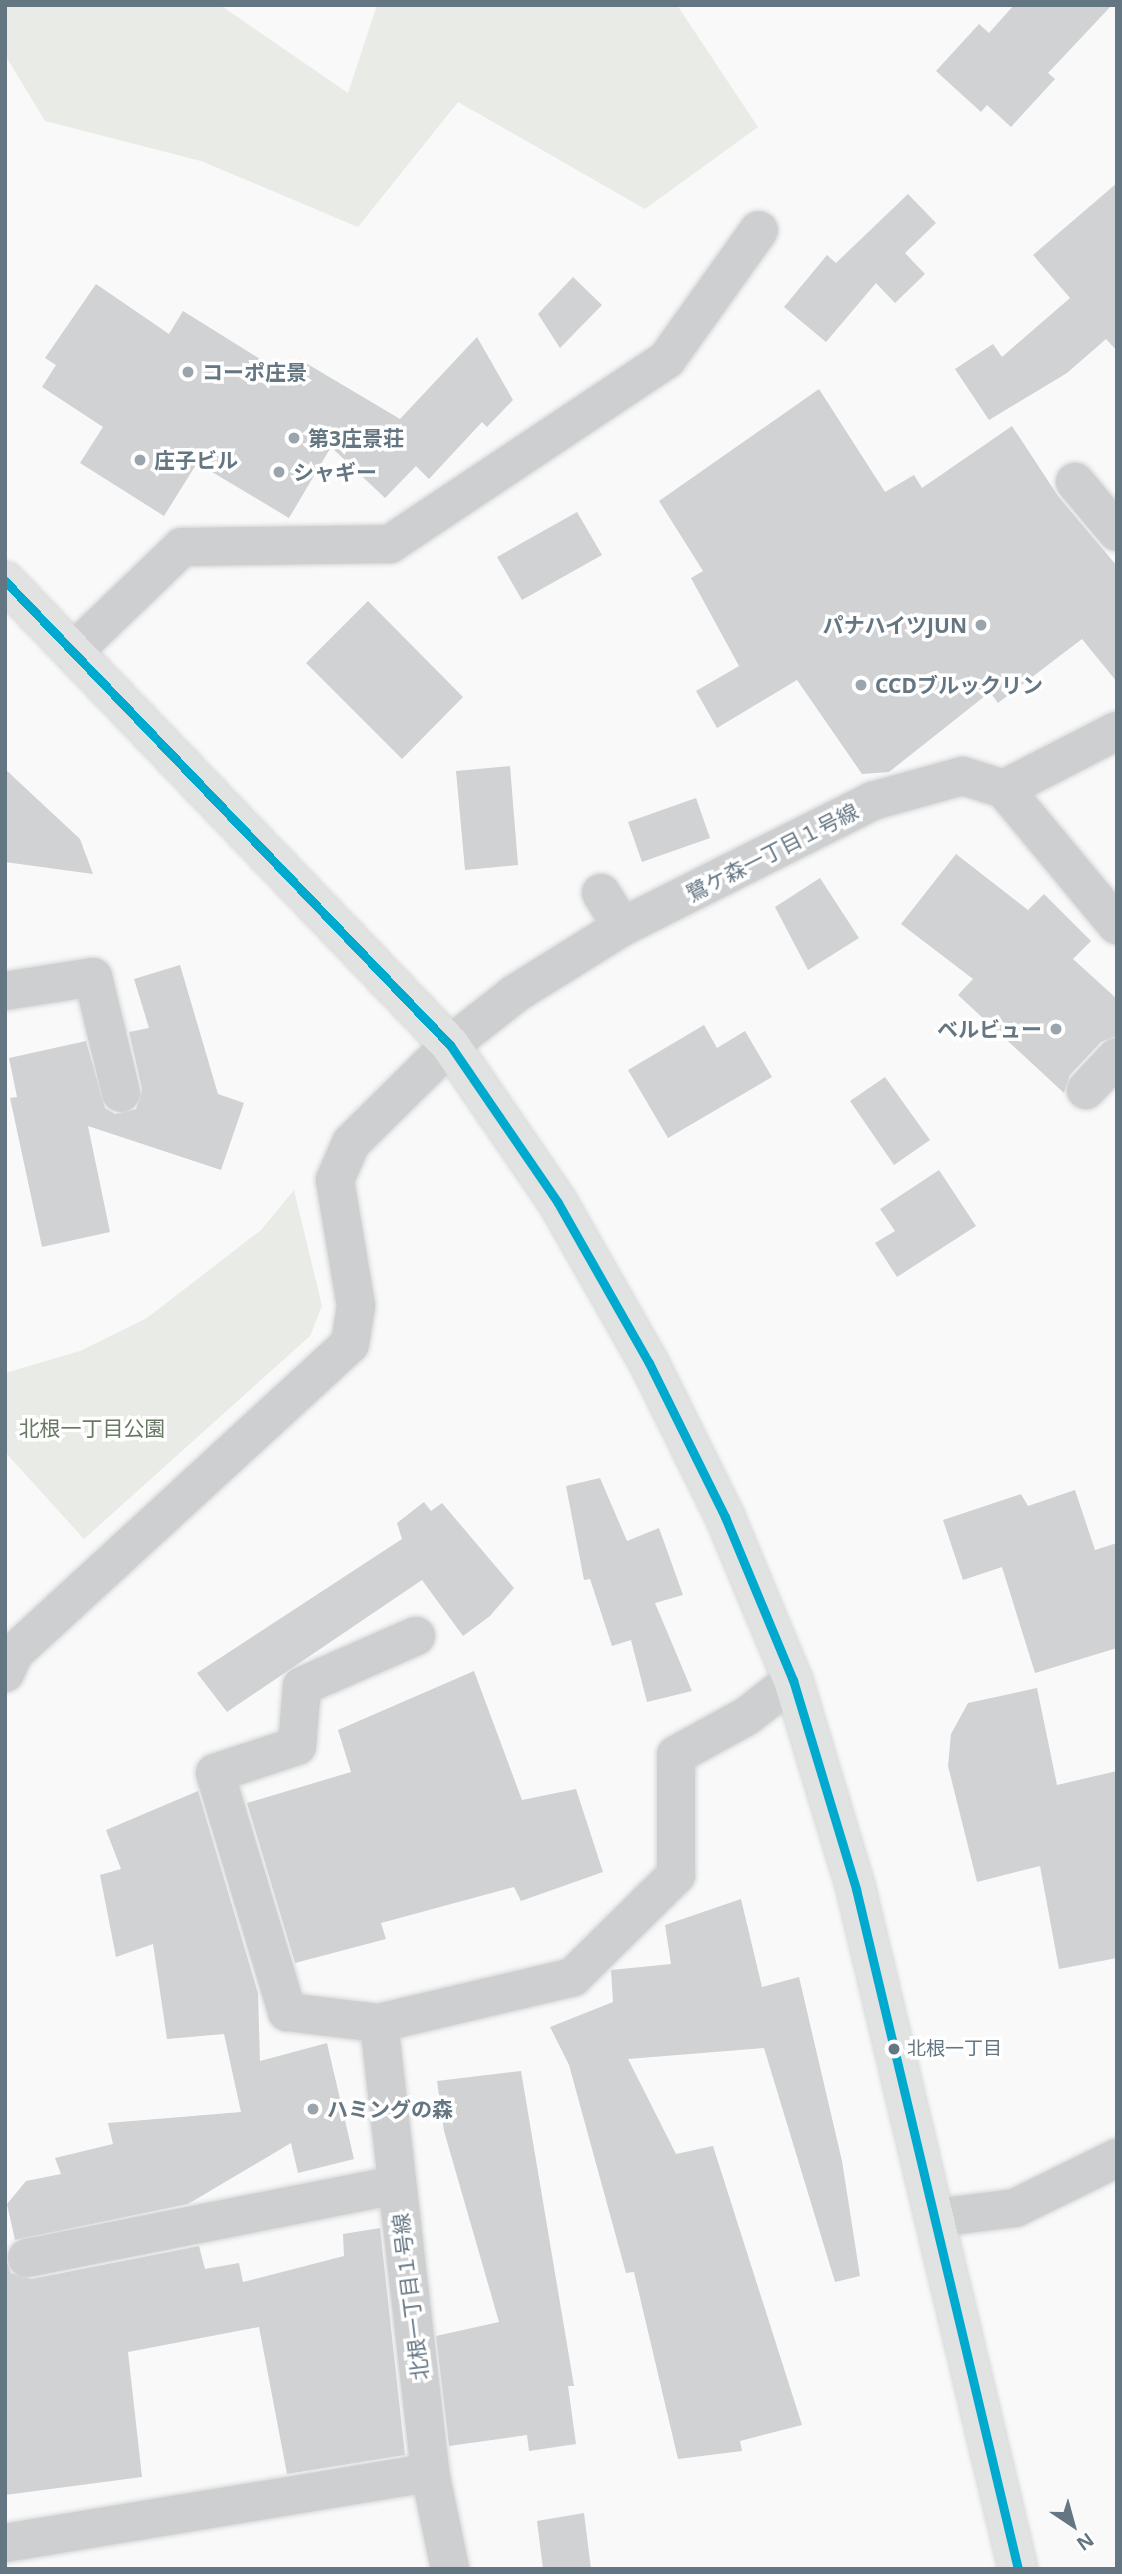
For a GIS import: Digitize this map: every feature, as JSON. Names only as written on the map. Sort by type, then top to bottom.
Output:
[{"type":"main road","points":[[5,581],[450,1045],[558,1203],[649,1363],[725,1517],[793,1679],[856,1889],[1018,2569]]},
{"type":"street","points":[[73,652],[182,547],[390,544],[667,359],[759,230]]},
{"type":"street","points":[[1075,482],[1117,532]]},
{"type":"street","points":[[1117,732],[1004,789],[1117,925]]},
{"type":"street","name":"鷺ケ森一丁目１号線","points":[[5,1673],[14,1653],[350,1344],[356,1306],[335,1180],[351,1143],[450,1045],[516,993],[622,927],[872,801],[963,776],[1004,789]]},
{"type":"street","points":[[601,893],[622,927]]},
{"type":"street","points":[[5,991],[93,977],[121,1093]]},
{"type":"street","points":[[1086,1090],[1117,1057]]},
{"type":"street","points":[[416,1636],[302,1686],[297,1746],[215,1773],[287,2012],[379,2024],[573,1977],[677,1875],[676,1755],[747,1716],[793,1679]]},
{"type":"street","name":"北根一丁目１号線","points":[[379,2024],[430,2473],[450,2569]]},
{"type":"street","points":[[935,2218],[1015,2208],[1117,2158]]},
{"type":"street","points":[[27,2258],[397,2185]]},
{"type":"street","points":[[5,2543],[430,2473]]},
{"type":"green space","points":[[5,5],[220,5],[348,93],[377,5],[677,5],[758,127],[645,209],[458,102],[358,227],[201,161],[45,121],[5,55]]},
{"type":"green space","name":"北根一丁目公園","points":[[294,1190],[322,1306],[310,1336],[84,1539],[5,1452],[5,1373],[80,1351],[147,1318],[261,1230]]},
{"type":"building","points":[[1014,5],[1112,5],[1048,73],[1055,79],[1011,127],[987,105],[981,112],[936,71],[979,24],[989,33]]},
{"type":"building","points":[[1117,183],[1117,351],[1106,339],[1067,373],[989,420],[955,369],[993,344],[1002,357],[1070,298],[1033,255]]},
{"type":"building","points":[[908,194],[936,223],[905,253],[925,274],[895,303],[876,283],[826,342],[784,307],[827,255],[836,263]]},
{"type":"building","points":[[573,277],[602,305],[560,348],[538,314]]},
{"type":"building","points":[[96,284],[169,334],[183,311],[289,377],[299,359],[400,419],[477,337],[513,400],[487,427],[482,422],[429,479],[416,466],[385,498],[331,447],[289,518],[197,463],[164,516],[80,463],[103,427],[42,387],[56,365],[45,358]]},
{"type":"building","points":[[819,389],[885,492],[914,475],[922,488],[1012,426],[1058,496],[1117,566],[1117,682],[1082,639],[998,703],[990,692],[889,772],[862,774],[797,680],[717,728],[696,691],[739,666],[691,578],[703,571],[659,501]]},
{"type":"building","points":[[577,512],[602,555],[522,600],[497,557]]},
{"type":"building","points":[[368,601],[463,697],[402,759],[306,663]]},
{"type":"building","points":[[510,766],[518,865],[465,870],[456,771]]},
{"type":"building","points":[[5,769],[80,839],[93,874],[5,862]]},
{"type":"building","points":[[696,798],[710,838],[642,862],[628,822]]},
{"type":"building","points":[[956,854],[1028,910],[1044,894],[1091,941],[1073,959],[1117,999],[1117,1036],[1101,1042],[1070,1075],[1064,1093],[958,995],[973,979],[901,924]]},
{"type":"building","points":[[820,878],[859,938],[808,970],[775,907]]},
{"type":"building","points":[[180,965],[218,1094],[244,1103],[221,1170],[88,1126],[110,1232],[42,1247],[10,1098],[17,1097],[9,1058],[86,1041],[105,1108],[115,1114],[136,1109],[142,1089],[129,1032],[149,1028],[134,979]]},
{"type":"building","points":[[704,1025],[717,1048],[745,1031],[772,1077],[668,1138],[628,1070]]},
{"type":"building","points":[[885,1077],[930,1140],[894,1165],[850,1101]]},
{"type":"building","points":[[939,1170],[976,1226],[897,1277],[875,1243],[895,1231],[880,1209]]},
{"type":"building","points":[[600,1478],[627,1541],[659,1528],[683,1595],[655,1603],[692,1691],[647,1702],[631,1640],[612,1646],[590,1579],[584,1580],[566,1486]]},
{"type":"building","points":[[1075,1490],[1095,1550],[1117,1543],[1117,1648],[1035,1673],[1002,1567],[963,1580],[943,1520],[1021,1494],[1028,1506]]},
{"type":"building","points":[[424,1502],[431,1511],[442,1503],[514,1588],[490,1616],[463,1636],[422,1580],[227,1712],[197,1673],[402,1539],[397,1523]]},
{"type":"building","points":[[474,1671],[522,1800],[576,1789],[603,1872],[521,1901],[514,1887],[381,1923],[386,1939],[295,1963],[247,1803],[351,1772],[338,1730]]},
{"type":"building","points":[[1037,1688],[1057,1785],[1117,1771],[1117,1958],[1059,1969],[1040,1866],[977,1882],[948,1766],[951,1734],[968,1703]]},
{"type":"building","points":[[198,1791],[258,1993],[260,2061],[327,2043],[354,2159],[298,2173],[291,2143],[188,2204],[15,2240],[7,2204],[26,2181],[61,2174],[55,2158],[113,2144],[108,2123],[241,2112],[224,2034],[167,2039],[153,1944],[116,1957],[100,1875],[121,1869],[106,1830]]},
{"type":"building","points":[[741,1899],[762,1987],[799,1977],[842,2161],[860,2276],[835,2282],[764,2048],[628,2059],[676,2154],[713,2146],[802,2425],[740,2441],[742,2451],[678,2459],[634,2272],[626,2273],[569,2065],[550,2027],[613,2002],[611,1970],[671,1964],[665,1925]]},
{"type":"building","points":[[521,2071],[574,2386],[568,2386],[576,2444],[529,2451],[527,2435],[449,2446],[436,2336],[499,2322],[444,2131],[437,2081]]},
{"type":"building","points":[[380,2228],[405,2455],[287,2474],[259,2327],[128,2352],[142,2477],[5,2495],[5,2257],[11,2273],[31,2279],[199,2246],[205,2269],[239,2263],[243,2282],[344,2256],[343,2234]]},
{"type":"building","points":[[584,2513],[591,2569],[543,2569],[537,2521]]},
{"type":"transit line","points":[[5,581],[450,1045],[558,1203],[649,1363],[725,1517],[793,1680],[856,1889],[1018,2569]]},
{"type":"place","name":"コーポ庄景","points":[[188,372]]},
{"type":"place","name":"第3庄景荘","points":[[294,438]]},
{"type":"place","name":"庄子ビル","points":[[140,460]]},
{"type":"place","name":"シャギー","points":[[279,472]]},
{"type":"place","name":"パナハイツJUN","points":[[981,625]]},
{"type":"place","name":"CCDブルックリン","points":[[861,685]]},
{"type":"place","name":"ベルビュー","points":[[1056,1029]]},
{"type":"place","name":"北根一丁目","points":[[894,2049]]},
{"type":"place","name":"ハミングの森","points":[[313,2109]]}]
